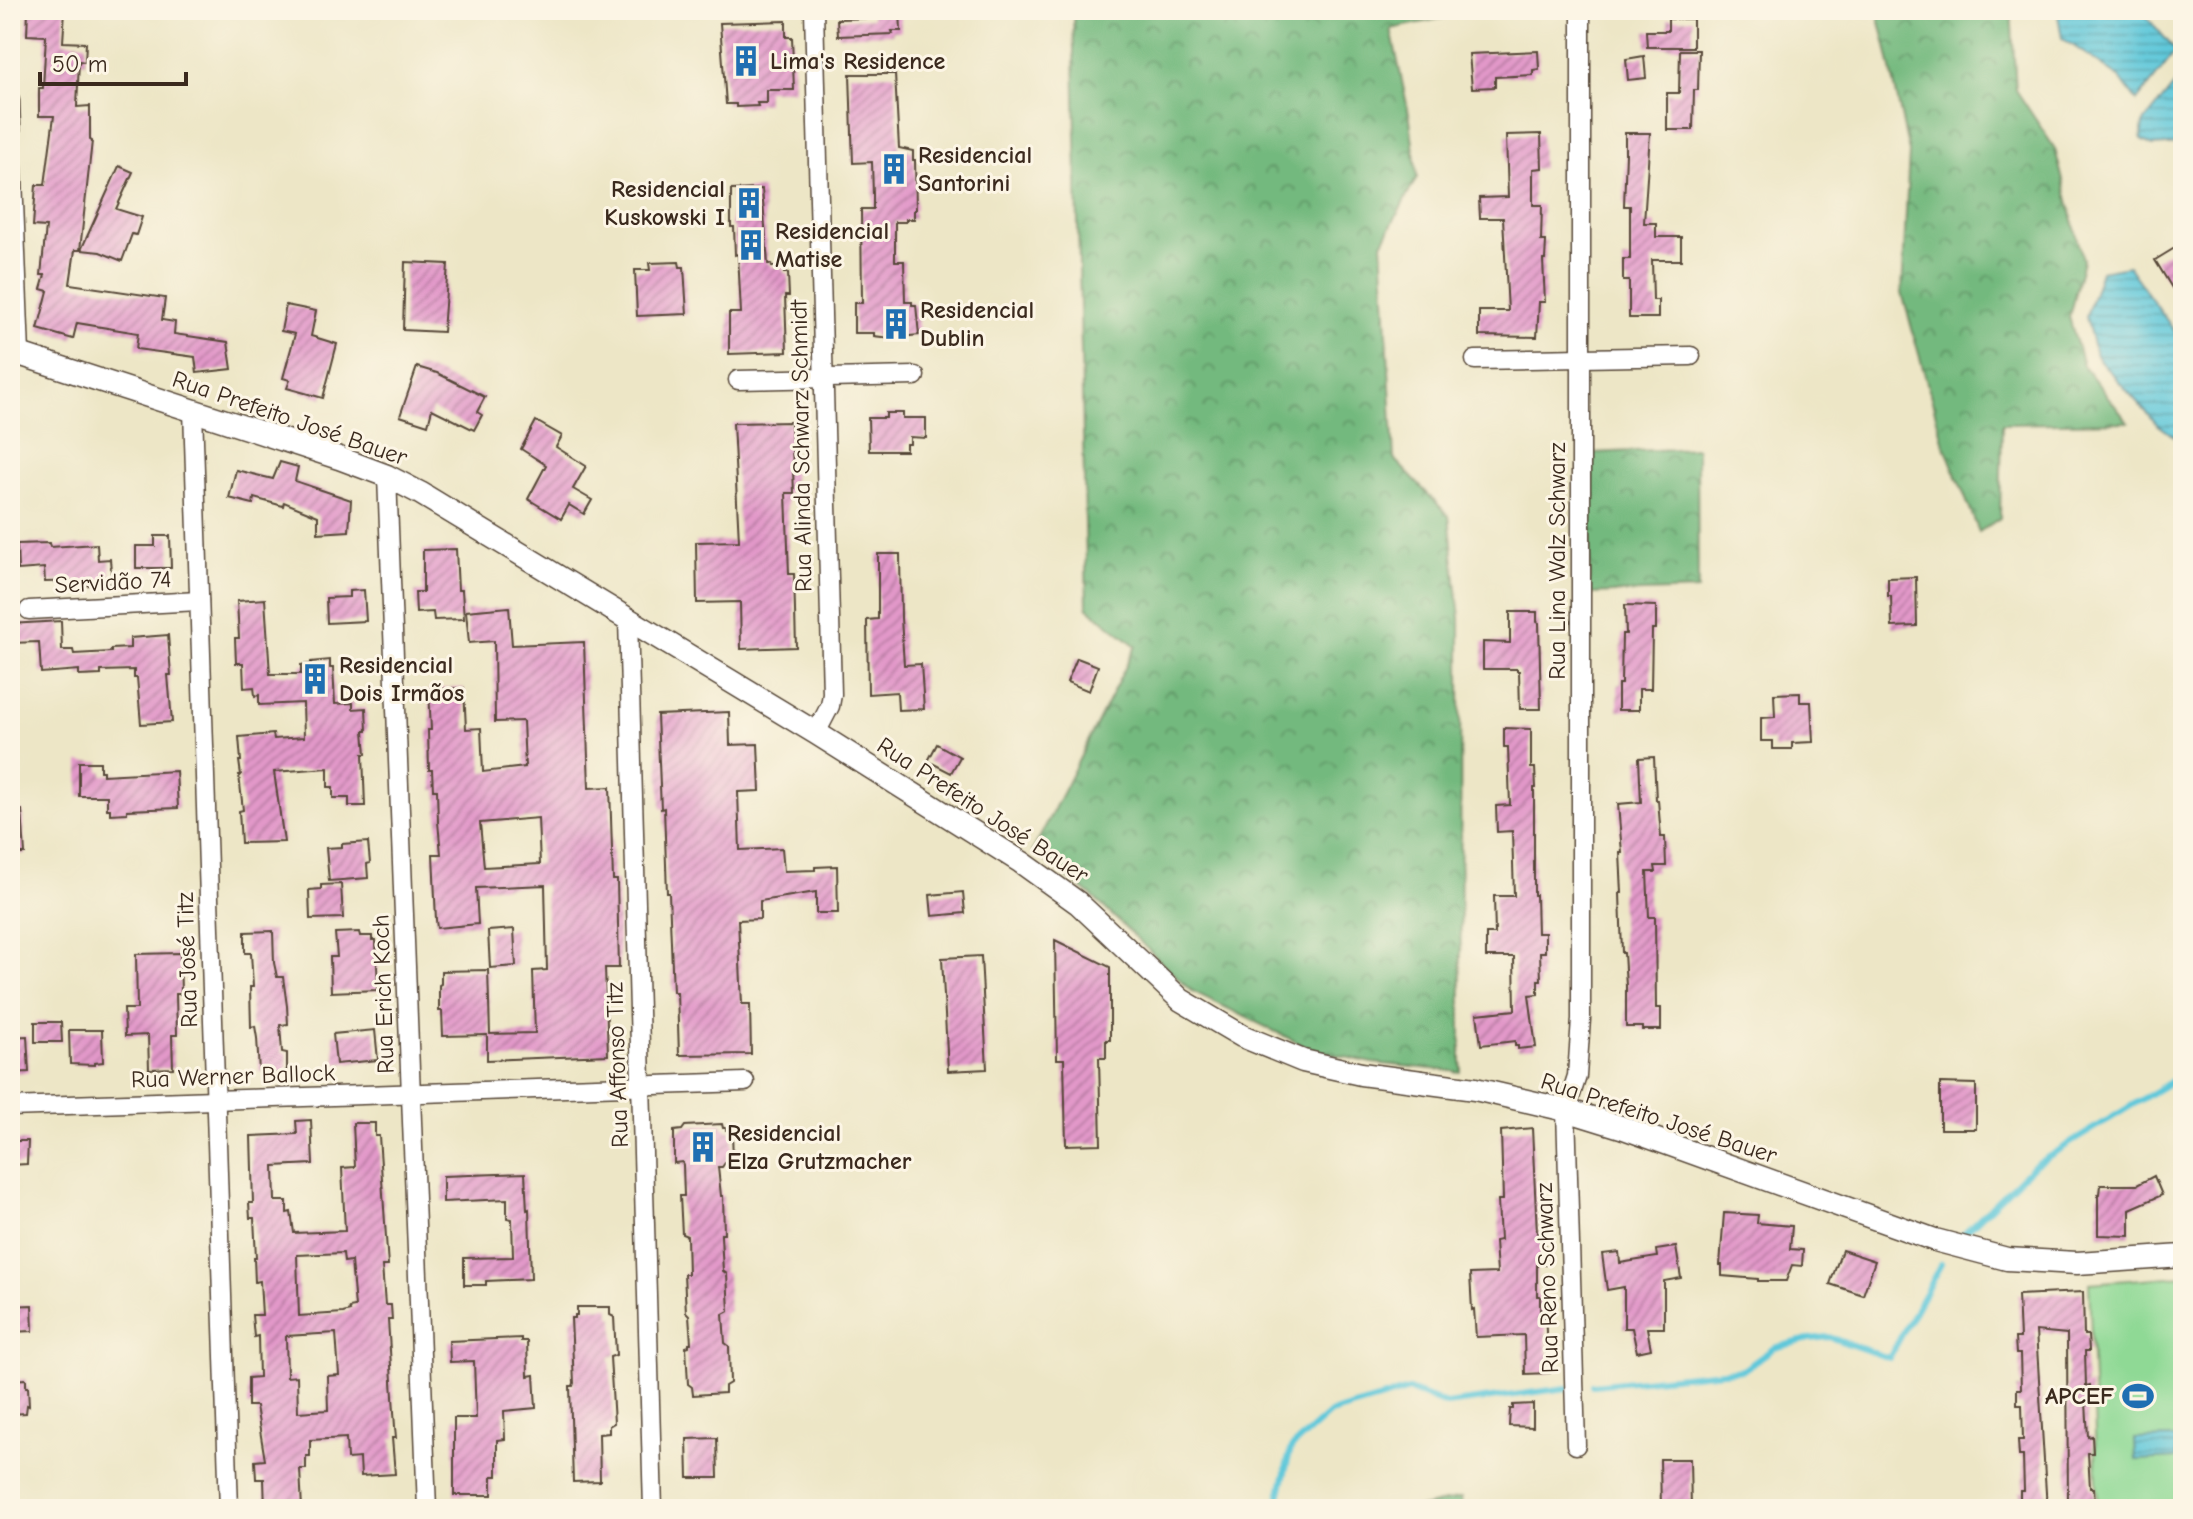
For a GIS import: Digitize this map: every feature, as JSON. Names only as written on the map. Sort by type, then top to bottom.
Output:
[{"type":"street","name":"Rua Alinda Schwarz Schmidt","points":[[814,10],[832,694],[830,706],[816,733]]},
{"type":"street","name":"Rua Lina Walz Schwarz","points":[[1566,1110],[1577,1076],[1581,1019],[1581,10]]},
{"type":"street","points":[[10,101],[15,353]]},
{"type":"street","name":"Rua Prefeito José Bauer","points":[[15,353],[339,458],[387,476],[457,514],[1021,862],[1078,903],[1181,1000],[1242,1036],[1303,1061],[1361,1074],[1475,1089],[1566,1110],[1935,1240],[2007,1259],[2077,1263],[2183,1256]]},
{"type":"street","points":[[1475,360],[1691,356]]},
{"type":"street","points":[[738,380],[915,376]]},
{"type":"street","name":"Rua José Titz","points":[[193,410],[229,1509]]},
{"type":"street","name":"Rua Erich Koch","points":[[387,476],[427,1509]]},
{"type":"street","name":"Servidão 74","points":[[29,610],[199,601]]},
{"type":"street","name":"Rua Affonso Titz","points":[[628,619],[653,1509]]},
{"type":"street","name":"Rua Werner Ballock","points":[[10,1107],[745,1082]]},
{"type":"street","name":"Rua Reno Schwarz","points":[[1566,1110],[1576,1445]]},
{"type":"green space","points":[[1073,10],[1448,10],[1448,17],[1391,29],[1410,119],[1417,177],[1382,243],[1394,459],[1449,516],[1460,618],[1461,1072],[1372,1063],[1311,1049],[1192,991],[1092,896],[1033,851],[1136,646],[1087,607]]},
{"type":"green space","points":[[1877,10],[2011,10],[2016,90],[2055,149],[2083,260],[2069,317],[2083,365],[2128,422],[2002,424],[2000,518],[1979,532],[1944,444],[1902,293],[1909,152]]},
{"type":"green space","points":[[1697,448],[1698,590],[1589,594],[1593,453]]},
{"type":"green space","name":"APCEF","points":[[2183,1276],[2183,1509],[2098,1509],[2089,1283]]},
{"type":"green space","points":[[1461,1498],[1462,1509],[1414,1509]]},
{"type":"water","points":[[2057,10],[2141,10],[2176,51],[2137,101],[2119,77],[2062,38]]},
{"type":"water","points":[[2183,74],[2183,144],[2153,146],[2141,140],[2143,124]]},
{"type":"water","points":[[2128,266],[2183,343],[2183,443],[2156,423],[2096,356],[2086,317],[2101,271]]},
{"type":"water","points":[[2176,1438],[2177,1458],[2136,1460],[2135,1439]]},
{"type":"building","points":[[28,10],[65,10],[63,42],[86,43],[85,62],[79,61],[77,107],[90,106],[92,141],[80,250],[75,250],[70,284],[165,298],[162,320],[175,322],[174,334],[228,342],[232,369],[197,373],[195,357],[136,349],[138,333],[77,323],[73,339],[38,329],[48,291],[41,289],[45,275],[41,275],[46,227],[33,226],[36,185],[45,185],[54,116],[39,116],[39,88],[43,88],[46,36],[27,35]]},
{"type":"building","points":[[872,10],[900,10],[901,31],[838,36],[837,19],[872,18]]},
{"type":"building","points":[[1668,19],[1693,19],[1693,47],[1647,47],[1646,31],[1668,31]]},
{"type":"building","points":[[786,21],[786,37],[792,37],[794,90],[767,90],[767,103],[757,103],[758,106],[726,104],[720,23]]},
{"type":"building","points":[[1680,50],[1699,50],[1693,130],[1667,130],[1667,93],[1679,93]]},
{"type":"building","points":[[1538,51],[1539,69],[1533,70],[1533,75],[1495,77],[1495,87],[1472,88],[1469,54]]},
{"type":"building","points":[[1644,56],[1646,78],[1628,80],[1626,59]]},
{"type":"building","points":[[850,74],[895,74],[899,148],[913,151],[916,210],[914,219],[895,222],[895,261],[904,261],[905,302],[916,305],[919,335],[890,338],[874,336],[874,333],[854,333],[854,303],[862,303],[861,209],[873,209],[873,195],[872,162],[853,163]]},
{"type":"building","points":[[1625,133],[1650,133],[1644,223],[1656,223],[1656,237],[1681,237],[1681,260],[1652,260],[1653,300],[1658,300],[1658,318],[1629,318],[1629,281],[1623,281],[1623,259],[1630,259],[1630,206],[1624,206]]},
{"type":"building","points":[[1541,134],[1542,168],[1533,169],[1533,205],[1542,205],[1541,241],[1546,241],[1543,260],[1545,302],[1539,302],[1537,337],[1479,336],[1479,311],[1508,311],[1503,218],[1480,218],[1479,198],[1508,197],[1506,135]]},
{"type":"building","points":[[119,166],[133,172],[116,209],[142,217],[122,261],[100,252],[81,250]]},
{"type":"building","points":[[762,189],[768,264],[783,267],[784,273],[788,273],[789,296],[785,296],[787,352],[729,354],[729,313],[741,313],[738,254],[735,255],[734,227],[731,227],[731,190]]},
{"type":"building","points":[[2183,243],[2183,306],[2155,260]]},
{"type":"building","points":[[405,262],[448,264],[443,332],[403,330]]},
{"type":"building","points":[[679,262],[680,267],[684,267],[687,314],[637,316],[635,270],[650,270],[649,263]]},
{"type":"building","points":[[286,305],[316,311],[311,336],[337,344],[323,398],[287,388],[290,380],[283,378],[295,334],[281,331]]},
{"type":"building","points":[[417,367],[437,373],[485,397],[477,412],[482,415],[474,430],[432,409],[428,425],[400,416]]},
{"type":"building","points":[[886,413],[903,413],[903,418],[926,418],[926,438],[910,437],[906,451],[869,451],[868,418],[886,418]]},
{"type":"building","points":[[536,421],[562,436],[556,447],[586,466],[573,489],[592,500],[584,514],[569,505],[561,519],[528,499],[546,465],[521,449]]},
{"type":"building","points":[[791,422],[794,493],[786,493],[789,574],[794,574],[796,647],[741,649],[740,602],[697,603],[696,542],[739,541],[733,423]]},
{"type":"building","points":[[280,462],[298,467],[295,481],[351,500],[349,531],[318,533],[318,516],[284,502],[283,506],[254,498],[253,504],[229,498],[236,470],[273,479]]},
{"type":"building","points":[[155,536],[170,536],[171,568],[136,568],[136,546],[155,546]]},
{"type":"building","points":[[49,543],[50,547],[97,544],[98,560],[110,559],[112,583],[80,586],[79,581],[45,582],[44,568],[18,570],[17,544]]},
{"type":"building","points":[[456,549],[458,590],[462,590],[464,619],[434,620],[433,612],[416,613],[415,592],[423,592],[423,550]]},
{"type":"building","points":[[878,554],[900,554],[904,665],[921,664],[924,709],[898,710],[897,692],[868,694],[867,620],[878,619]]},
{"type":"building","points":[[1916,577],[1917,626],[1892,627],[1888,578]]},
{"type":"building","points":[[364,590],[366,621],[327,623],[326,598],[349,597],[349,591]]},
{"type":"building","points":[[265,599],[270,674],[301,674],[301,665],[330,660],[335,704],[353,703],[353,709],[366,708],[366,754],[363,754],[365,806],[349,806],[349,798],[333,798],[333,787],[328,787],[328,768],[274,772],[284,842],[241,843],[239,811],[243,810],[239,737],[273,734],[274,739],[304,737],[303,703],[259,705],[259,695],[255,696],[254,687],[244,688],[243,663],[236,663],[235,638],[239,638],[237,601]]},
{"type":"building","points":[[1625,605],[1656,606],[1656,629],[1652,629],[1651,689],[1639,689],[1639,710],[1618,710],[1622,634],[1626,634]]},
{"type":"building","points":[[509,607],[512,645],[584,642],[589,788],[610,787],[613,880],[617,880],[619,968],[605,968],[608,1055],[487,1060],[487,1035],[443,1036],[442,1011],[439,1011],[441,971],[488,970],[490,1034],[535,1033],[533,971],[547,970],[545,885],[476,888],[478,924],[437,928],[433,854],[441,854],[437,790],[433,790],[432,770],[429,770],[429,689],[464,688],[466,729],[481,728],[483,772],[525,767],[523,721],[495,722],[494,641],[469,643],[466,611]],"holes":[[[538,818],[540,864],[484,867],[480,823]]]},
{"type":"building","points":[[1510,612],[1537,612],[1541,709],[1520,709],[1517,669],[1483,669],[1483,642],[1510,643]]},
{"type":"building","points":[[61,621],[62,650],[73,650],[74,654],[111,652],[111,649],[130,648],[130,638],[168,635],[172,722],[141,724],[134,670],[101,671],[101,675],[79,676],[79,670],[41,673],[39,642],[10,643],[10,624]]},
{"type":"building","points":[[1077,658],[1098,666],[1089,691],[1067,682]]},
{"type":"building","points":[[1800,693],[1800,702],[1811,702],[1813,742],[1792,743],[1792,749],[1773,749],[1773,741],[1761,741],[1761,718],[1775,717],[1774,694]]},
{"type":"building","points":[[729,712],[730,745],[758,744],[760,791],[738,792],[740,850],[782,848],[784,871],[837,866],[838,913],[816,913],[816,892],[760,901],[760,919],[738,920],[742,1004],[750,1004],[751,1054],[679,1055],[657,715]]},
{"type":"building","points":[[1504,728],[1531,729],[1531,768],[1535,768],[1536,788],[1534,895],[1537,933],[1545,933],[1545,952],[1540,952],[1538,994],[1529,995],[1536,1047],[1518,1049],[1515,1041],[1481,1045],[1477,1014],[1515,1010],[1514,957],[1486,957],[1486,934],[1495,934],[1494,896],[1514,896],[1512,831],[1497,832],[1496,806],[1510,805],[1508,747],[1504,747]]},
{"type":"building","points":[[937,744],[960,757],[951,773],[928,761]]},
{"type":"building","points":[[1654,757],[1656,800],[1661,837],[1665,837],[1666,866],[1655,866],[1656,872],[1647,872],[1649,917],[1655,917],[1656,1008],[1661,1008],[1661,1030],[1642,1030],[1642,1027],[1626,1027],[1618,804],[1641,802],[1639,758]]},
{"type":"building","points":[[79,762],[100,762],[103,775],[176,771],[178,808],[127,810],[127,813],[110,814],[107,796],[79,796]]},
{"type":"building","points":[[10,810],[22,810],[25,854],[10,854]]},
{"type":"building","points":[[368,842],[368,878],[329,881],[326,848]]},
{"type":"building","points":[[341,884],[343,918],[310,919],[309,890],[321,889],[321,885]]},
{"type":"building","points":[[963,892],[965,913],[932,916],[930,895]]},
{"type":"building","points":[[514,929],[516,966],[490,968],[488,931]]},
{"type":"building","points":[[273,931],[274,963],[277,977],[283,977],[287,1006],[288,1024],[280,1025],[282,1052],[287,1053],[287,1070],[285,1073],[267,1074],[259,1072],[255,1026],[251,1027],[251,953],[245,953],[245,932]]},
{"type":"building","points":[[359,932],[360,936],[372,936],[372,940],[376,940],[378,990],[331,992],[330,957],[337,957],[335,933]]},
{"type":"building","points":[[1055,940],[1110,967],[1110,1040],[1106,1040],[1106,1058],[1099,1058],[1101,1144],[1066,1145],[1064,1059],[1057,1059]]},
{"type":"building","points":[[180,953],[181,994],[176,994],[177,1035],[172,1035],[173,1068],[149,1069],[148,1035],[125,1036],[124,1009],[137,1009],[136,954]]},
{"type":"building","points":[[981,956],[987,1069],[948,1071],[942,958]]},
{"type":"building","points":[[35,1022],[61,1022],[62,1042],[35,1042]]},
{"type":"building","points":[[69,1030],[102,1030],[103,1062],[95,1065],[70,1064]]},
{"type":"building","points":[[375,1030],[378,1060],[336,1064],[333,1034]]},
{"type":"building","points":[[27,1036],[29,1072],[10,1073],[10,1037]]},
{"type":"building","points":[[1940,1083],[1976,1084],[1976,1129],[1940,1129]]},
{"type":"building","points":[[311,1120],[313,1164],[274,1166],[275,1201],[287,1201],[287,1213],[291,1212],[294,1233],[345,1231],[342,1168],[355,1167],[353,1123],[375,1123],[375,1136],[379,1136],[388,1266],[382,1266],[385,1305],[391,1305],[392,1320],[388,1320],[396,1438],[392,1438],[395,1474],[361,1476],[360,1458],[347,1459],[346,1438],[310,1440],[306,1469],[300,1469],[302,1509],[265,1509],[264,1479],[256,1479],[255,1461],[265,1460],[256,1406],[248,1406],[248,1378],[259,1377],[258,1336],[254,1337],[252,1315],[262,1315],[260,1281],[255,1282],[254,1218],[250,1218],[249,1203],[253,1203],[251,1136],[297,1134],[296,1121]],"holes":[[[343,1253],[344,1262],[351,1261],[355,1307],[343,1313],[299,1316],[297,1255]],[[336,1333],[339,1375],[327,1376],[328,1410],[298,1412],[297,1376],[287,1377],[286,1336]]]},
{"type":"building","points":[[722,1124],[726,1130],[732,1130],[733,1163],[718,1167],[723,1196],[724,1234],[721,1236],[729,1311],[723,1314],[725,1343],[729,1346],[730,1383],[725,1386],[725,1393],[693,1395],[692,1387],[688,1384],[686,1347],[691,1343],[684,1274],[688,1274],[687,1236],[682,1234],[680,1196],[684,1196],[683,1165],[682,1162],[674,1163],[674,1131],[682,1130],[685,1126]]},
{"type":"building","points":[[1532,1128],[1537,1233],[1544,1233],[1546,1265],[1537,1265],[1537,1296],[1540,1296],[1540,1310],[1545,1310],[1550,1373],[1525,1374],[1524,1335],[1476,1337],[1470,1274],[1497,1273],[1495,1241],[1500,1240],[1498,1200],[1503,1200],[1501,1131]]},
{"type":"building","points":[[10,1141],[28,1141],[27,1164],[10,1165]]},
{"type":"building","points":[[525,1173],[531,1279],[464,1285],[464,1258],[513,1257],[512,1219],[507,1218],[507,1199],[443,1202],[443,1176]]},
{"type":"building","points":[[2154,1176],[2162,1195],[2130,1209],[2130,1236],[2098,1235],[2101,1185],[2137,1185]]},
{"type":"building","points":[[1724,1213],[1758,1215],[1757,1223],[1792,1226],[1790,1249],[1803,1250],[1802,1266],[1792,1265],[1786,1281],[1722,1276]]},
{"type":"building","points":[[1676,1247],[1681,1278],[1664,1281],[1664,1328],[1647,1328],[1651,1349],[1637,1352],[1632,1328],[1624,1328],[1624,1287],[1607,1290],[1602,1254],[1619,1252],[1620,1263],[1657,1257],[1656,1250]]},
{"type":"building","points":[[1842,1250],[1875,1261],[1863,1295],[1830,1284]]},
{"type":"building","points":[[2083,1292],[2084,1335],[2088,1335],[2089,1351],[2085,1351],[2086,1386],[2090,1385],[2091,1402],[2086,1402],[2088,1437],[2092,1436],[2093,1453],[2088,1453],[2090,1488],[2094,1488],[2095,1504],[2090,1504],[2090,1509],[2068,1509],[2067,1334],[2036,1331],[2047,1509],[2020,1508],[2020,1491],[2024,1491],[2023,1456],[2019,1456],[2018,1440],[2023,1440],[2022,1405],[2017,1405],[2017,1389],[2021,1389],[2020,1354],[2016,1354],[2015,1338],[2020,1338],[2018,1295]]},
{"type":"building","points":[[32,1305],[33,1331],[10,1332],[10,1306]]},
{"type":"building","points":[[577,1307],[610,1307],[610,1315],[614,1317],[616,1355],[610,1357],[614,1423],[609,1426],[609,1433],[599,1434],[600,1481],[573,1482],[571,1318],[577,1315]]},
{"type":"building","points":[[521,1338],[521,1341],[527,1341],[528,1376],[534,1375],[536,1408],[504,1411],[505,1439],[497,1440],[497,1476],[492,1476],[492,1495],[454,1495],[454,1418],[476,1418],[474,1361],[450,1362],[449,1341]]},
{"type":"building","points":[[26,1379],[29,1406],[26,1413],[10,1414],[10,1380]]},
{"type":"building","points":[[1533,1404],[1533,1427],[1509,1426],[1513,1405]]},
{"type":"building","points":[[717,1438],[718,1478],[688,1478],[687,1439]]},
{"type":"building","points":[[1660,1459],[1690,1459],[1691,1509],[1661,1509]]},
{"type":"waterway","points":[[1960,1237],[2033,1166],[2183,1074]]},
{"type":"waterway","points":[[1593,1385],[1743,1370],[1774,1348],[1829,1337],[1889,1358],[1941,1264]]},
{"type":"waterway","points":[[1276,1509],[1291,1448],[1330,1413],[1409,1390],[1446,1404],[1567,1388]]},
{"type":"place","name":"Lima's Residence","points":[[746,61]]},
{"type":"place","name":"Residencial Santorini","points":[[894,169]]},
{"type":"place","name":"Residencial Kuskowski I","points":[[749,203]]},
{"type":"place","name":"Residencial Matise","points":[[751,245]]},
{"type":"place","name":"Residencial Dublin","points":[[896,324]]},
{"type":"place","name":"Residencial Dois Irmãos","points":[[315,679]]},
{"type":"place","name":"Residencial Elza Grutzmacher","points":[[703,1147]]},
{"type":"place","name":"APCEF","points":[[2138,1396]]}]
